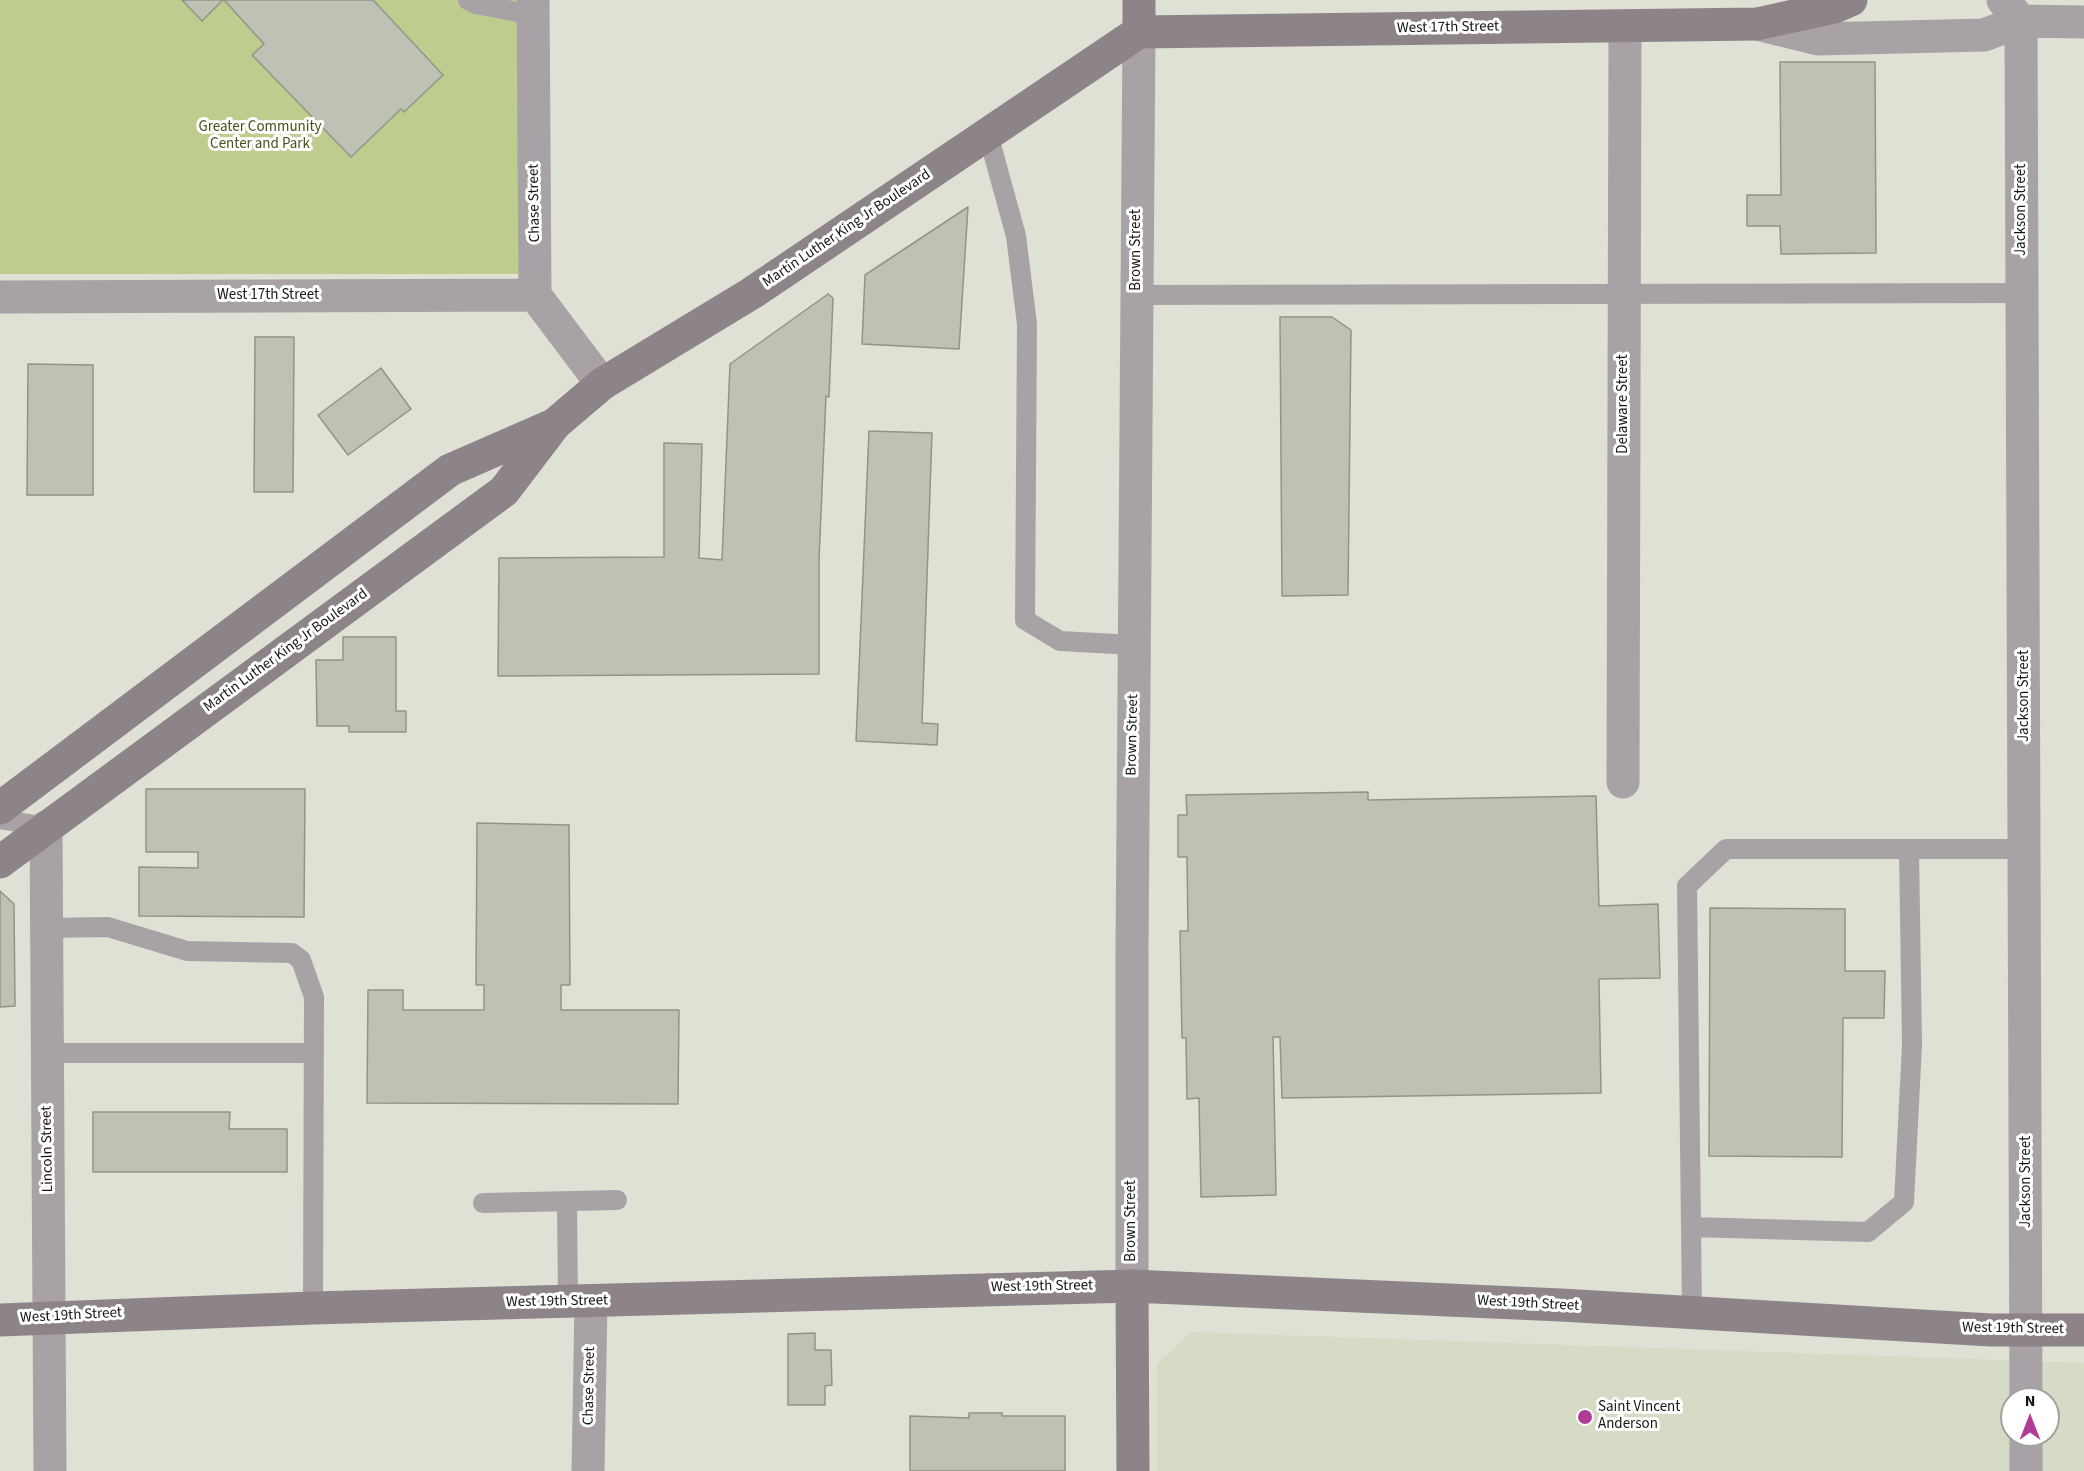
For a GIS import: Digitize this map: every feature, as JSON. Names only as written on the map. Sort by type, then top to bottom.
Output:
[{"type":"main road","name":"West 17th Street","points":[[1139,16],[1625,26],[1756,24],[1835,7],[1851,0]]},
{"type":"main road","name":"Martin Luther King Jr Boulevard","points":[[0,862],[504,491],[555,424],[602,384],[752,293],[988,134],[1139,16]]},
{"type":"main road","name":"Martin Luther King Jr Boulevard","points":[[0,808],[450,470],[555,424]]},
{"type":"main road","name":"West 19th Street","points":[[0,1320],[50,1316],[313,1308],[1132,1286],[1692,1312],[2027,1331],[2084,1330]]},
{"type":"main road","name":"Brown Street","points":[[1132,1286],[1133,1471]]},
{"type":"street","name":"Chase Street","points":[[533,7],[535,296]]},
{"type":"street","name":"West 17th Street","points":[[1756,24],[1818,39],[1984,35],[2012,11],[2084,22]]},
{"type":"street","name":"Jackson Street","points":[[2012,11],[2023,293],[2026,1387]]},
{"type":"street","name":"Brown Street","points":[[1132,1286],[1139,16]]},
{"type":"street","name":"Delaware Street","points":[[1623,782],[1625,26]]},
{"type":"street","name":"West 17th Street","points":[[0,297],[535,296]]},
{"type":"street","points":[[535,296],[602,384]]},
{"type":"street","name":"Lincoln Street","points":[[46,828],[50,1471]]},
{"type":"street","name":"Chase Street","points":[[579,1302],[588,1471]]},
{"type":"street","points":[[2026,1447],[2026,1471]]},
{"type":"lane","points":[[468,0],[476,4],[533,7]]},
{"type":"lane","points":[[988,134],[1016,236],[1027,324],[1025,620],[1060,641],[1134,645]]},
{"type":"lane","points":[[1137,296],[2023,293]]},
{"type":"lane","points":[[0,819],[46,828]]},
{"type":"lane","points":[[1692,1312],[1687,886],[1726,849],[2026,849]]},
{"type":"lane","points":[[1691,1227],[1868,1232],[1904,1202],[1912,1045],[1909,849]]},
{"type":"lane","points":[[46,928],[108,927],[187,951],[292,952],[301,960],[314,997],[313,1308]]},
{"type":"lane","points":[[47,1053],[314,1053]]},
{"type":"lane","points":[[483,1203],[617,1200]]},
{"type":"lane","points":[[567,1202],[579,1302]]},
{"type":"shaded area","name":"Saint Vincent Anderson","points":[[1191,1332],[2084,1363],[2084,1471],[1157,1471],[1157,1364]]},
{"type":"green space","name":"Greater Community Center and Park","points":[[0,0],[519,0],[519,274],[0,274]]},
{"type":"building","points":[[182,0],[223,0],[202,21]]},
{"type":"building","points":[[224,0],[373,0],[443,75],[404,112],[401,109],[351,157],[252,55],[264,44]]},
{"type":"building","points":[[1780,62],[1875,62],[1876,253],[1781,254],[1780,226],[1747,226],[1747,195],[1781,195]]},
{"type":"building","points":[[968,207],[959,349],[862,344],[865,275]]},
{"type":"building","points":[[828,294],[833,298],[819,560],[819,674],[498,676],[499,558],[664,557],[664,443],[702,444],[699,558],[722,560],[730,364]]},
{"type":"building","points":[[1280,317],[1332,317],[1351,330],[1348,595],[1282,596]]},
{"type":"building","points":[[255,337],[294,337],[293,492],[254,492]]},
{"type":"building","points":[[28,364],[93,365],[93,495],[27,495]]},
{"type":"building","points":[[381,368],[411,409],[348,455],[318,415]]},
{"type":"building","points":[[869,431],[932,433],[922,723],[938,724],[937,745],[856,741]]},
{"type":"building","points":[[343,637],[396,637],[396,711],[406,711],[406,732],[349,732],[349,726],[317,726],[316,660],[343,660]]},
{"type":"building","points":[[146,789],[305,789],[304,917],[139,916],[139,867],[198,868],[198,852],[146,852]]},
{"type":"building","points":[[1368,792],[1368,800],[1596,796],[1599,906],[1658,904],[1660,978],[1599,979],[1601,1093],[1282,1098],[1280,1037],[1273,1037],[1276,1195],[1201,1197],[1199,1098],[1187,1099],[1186,1038],[1182,1038],[1180,931],[1188,931],[1187,857],[1178,857],[1178,815],[1187,815],[1186,795]]},
{"type":"building","points":[[477,823],[569,825],[570,985],[561,985],[561,1010],[679,1010],[678,1104],[367,1103],[368,990],[403,990],[403,1010],[484,1010],[484,985],[476,985]]},
{"type":"building","points":[[0,891],[14,904],[15,1006],[0,1007]]},
{"type":"building","points":[[1710,908],[1845,909],[1845,971],[1885,971],[1884,1018],[1843,1018],[1842,1157],[1709,1156]]},
{"type":"building","points":[[93,1112],[230,1112],[229,1129],[287,1129],[287,1172],[93,1172]]},
{"type":"building","points":[[815,1333],[815,1350],[831,1350],[832,1385],[825,1386],[825,1405],[788,1405],[788,1334]]},
{"type":"building","points":[[969,1413],[1002,1413],[1002,1416],[1065,1416],[1065,1471],[910,1471],[910,1416],[969,1418]]},
{"type":"place","name":"Saint Vincent Anderson","points":[[1585,1417]]}]
